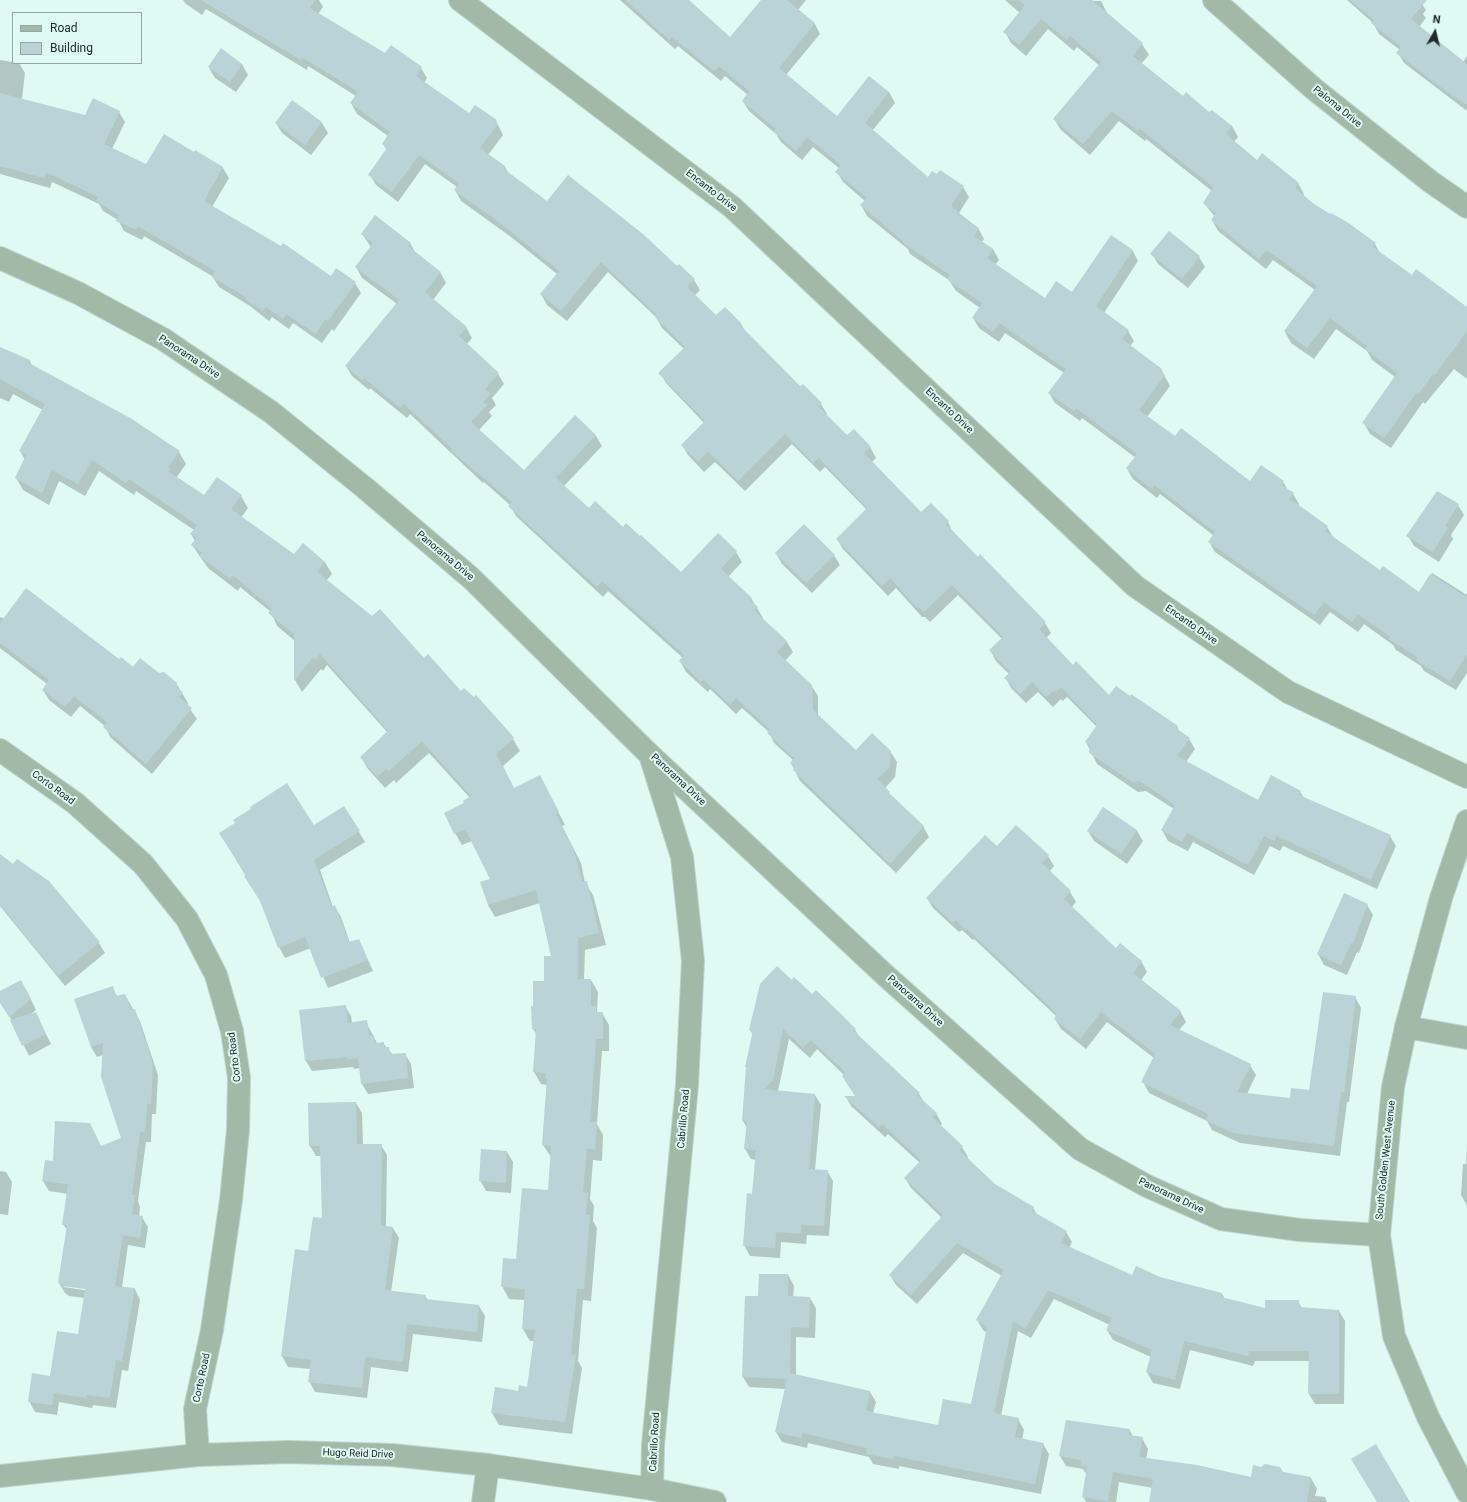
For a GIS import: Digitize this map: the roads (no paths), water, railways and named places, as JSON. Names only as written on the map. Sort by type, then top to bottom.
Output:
[{"type":"street","name":"Encanto Drive","points":[[460,0],[732,207],[1134,586],[1288,692],[1467,777]]},
{"type":"street","name":"Paloma Drive","points":[[1214,0],[1314,89],[1431,182],[1467,207]]},
{"type":"street","name":"Panorama Drive","points":[[0,258],[78,293],[163,339],[272,412],[471,578],[649,754],[885,975],[1080,1149],[1147,1186],[1221,1219],[1300,1230],[1379,1235]]},
{"type":"street","name":"Corto Road","points":[[0,750],[75,803],[143,864],[187,919],[216,975],[232,1031],[239,1078],[238,1130],[231,1200],[213,1323],[195,1409],[198,1455]]},
{"type":"street","name":"Cabrillo Road","points":[[649,754],[682,857],[693,961],[687,1085],[653,1445],[652,1488]]},
{"type":"street","name":"South Golden West Avenue","points":[[1467,821],[1441,898],[1406,1027],[1393,1087],[1379,1235],[1394,1336],[1428,1417],[1467,1492]]},
{"type":"street","points":[[1406,1027],[1467,1038]]},
{"type":"street","name":"Hugo Reid Drive","points":[[0,1476],[198,1455],[288,1452],[392,1455],[488,1464],[652,1488],[714,1502]]},
{"type":"street","points":[[483,1502],[488,1464]]}]
